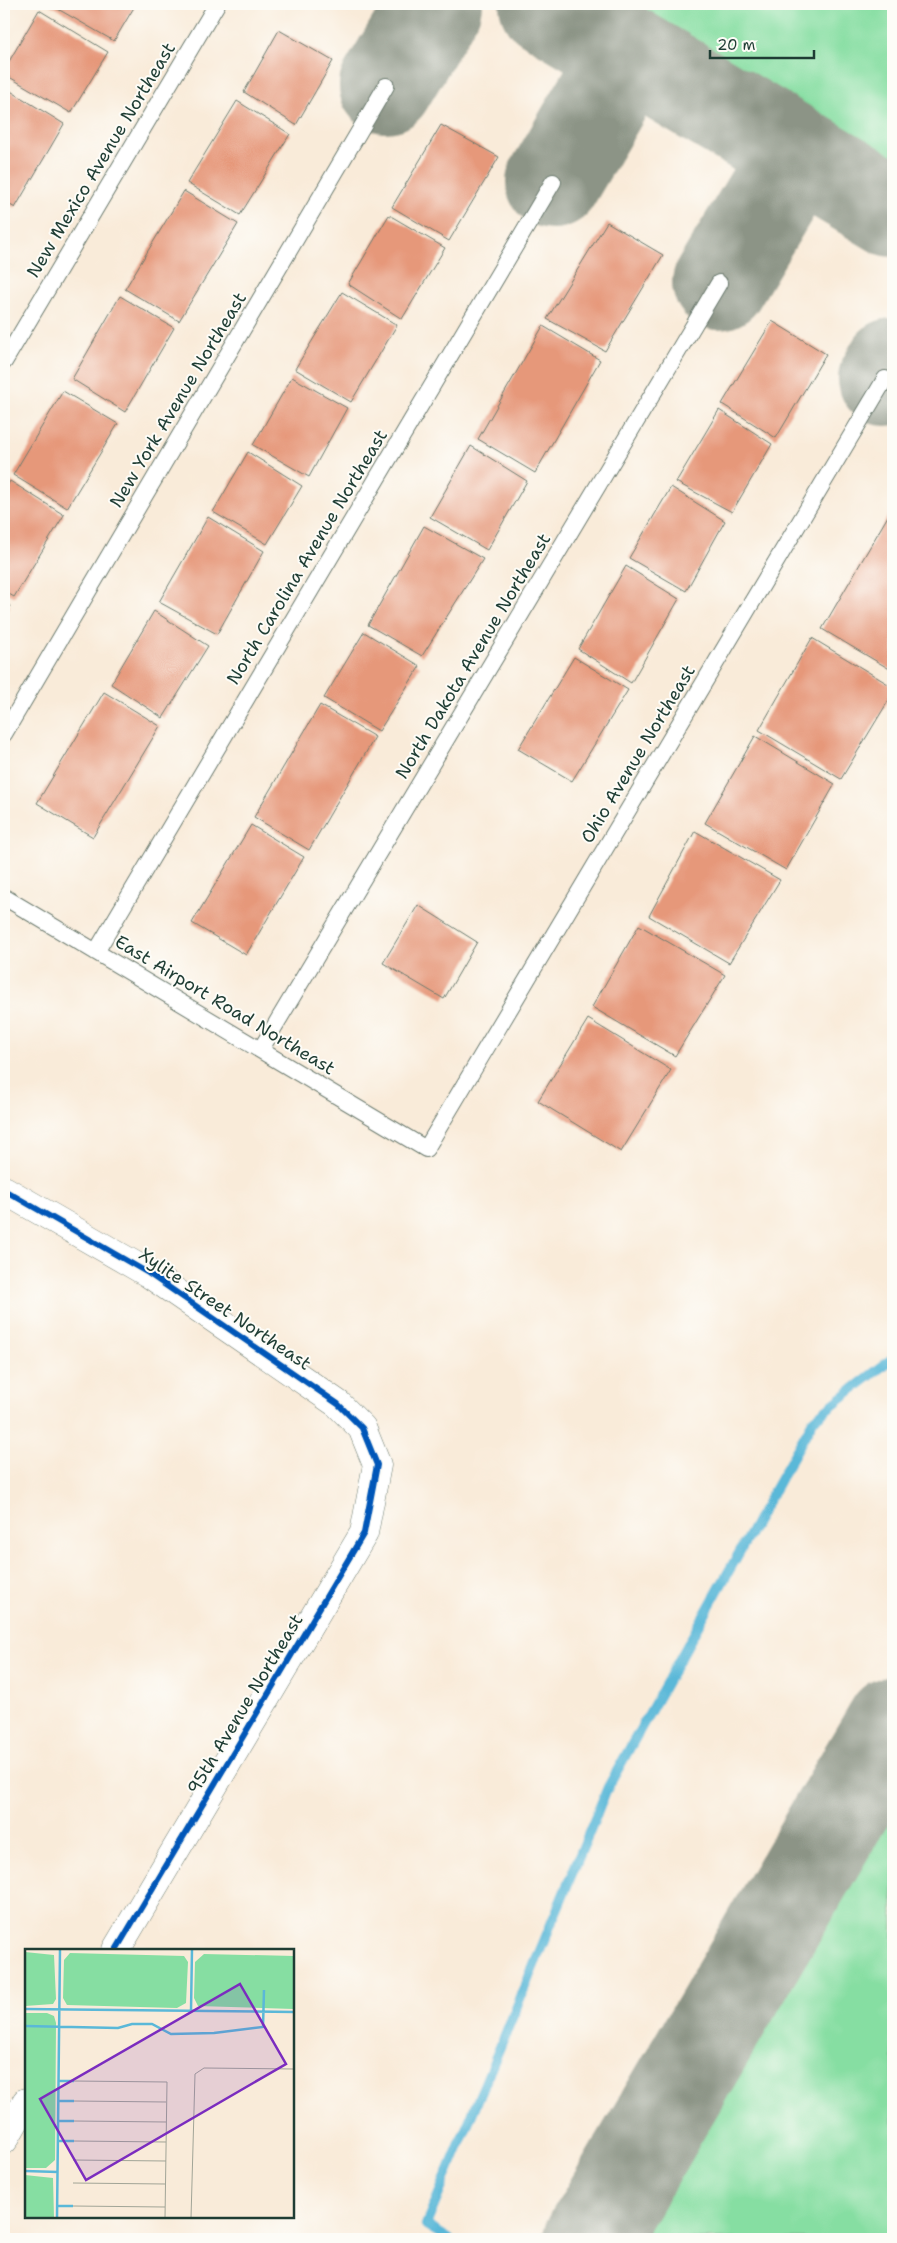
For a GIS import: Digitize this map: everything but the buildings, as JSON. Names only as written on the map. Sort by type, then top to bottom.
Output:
[{"type":"street","name":"Xylite Street Northeast","points":[[4,1190],[148,1273],[338,1404],[362,1428],[377,1465]]},
{"type":"street","name":"95th Avenue Northeast","points":[[117,1949],[364,1534],[377,1465]]},
{"type":"street","points":[[4,2140],[25,2104]]},
{"type":"lane","name":"New Mexico Avenue Northeast","points":[[4,362],[217,4]]},
{"type":"lane","name":"New York Avenue Northeast","points":[[4,734],[386,86]]},
{"type":"lane","name":"North Carolina Avenue Northeast","points":[[96,952],[552,182]]},
{"type":"lane","name":"North Dakota Avenue Northeast","points":[[261,1049],[719,283]]},
{"type":"lane","name":"Ohio Avenue Northeast","points":[[426,1150],[885,379]]},
{"type":"lane","name":"East Airport Road Northeast","points":[[4,897],[261,1049],[426,1150]]},
{"type":"green space","points":[[608,4],[893,4],[893,172]]},
{"type":"green space","points":[[893,1807],[893,2239],[627,2239],[874,1823]]},
{"type":"waterway","points":[[449,2239],[426,2225],[608,1787],[814,1419],[893,1358]]},
{"type":"taxiway","points":[[386,86],[435,4]]},
{"type":"taxiway","points":[[546,4],[893,210]]},
{"type":"taxiway","points":[[553,182],[629,53]]},
{"type":"taxiway","points":[[719,283],[797,153]]},
{"type":"taxiway","points":[[885,379],[893,365]]},
{"type":"taxiway","points":[[590,2239],[893,1723]]},
{"type":"cycle path","points":[[4,1190],[148,1273],[338,1404],[362,1428],[377,1465],[364,1533],[117,1949]]}]
